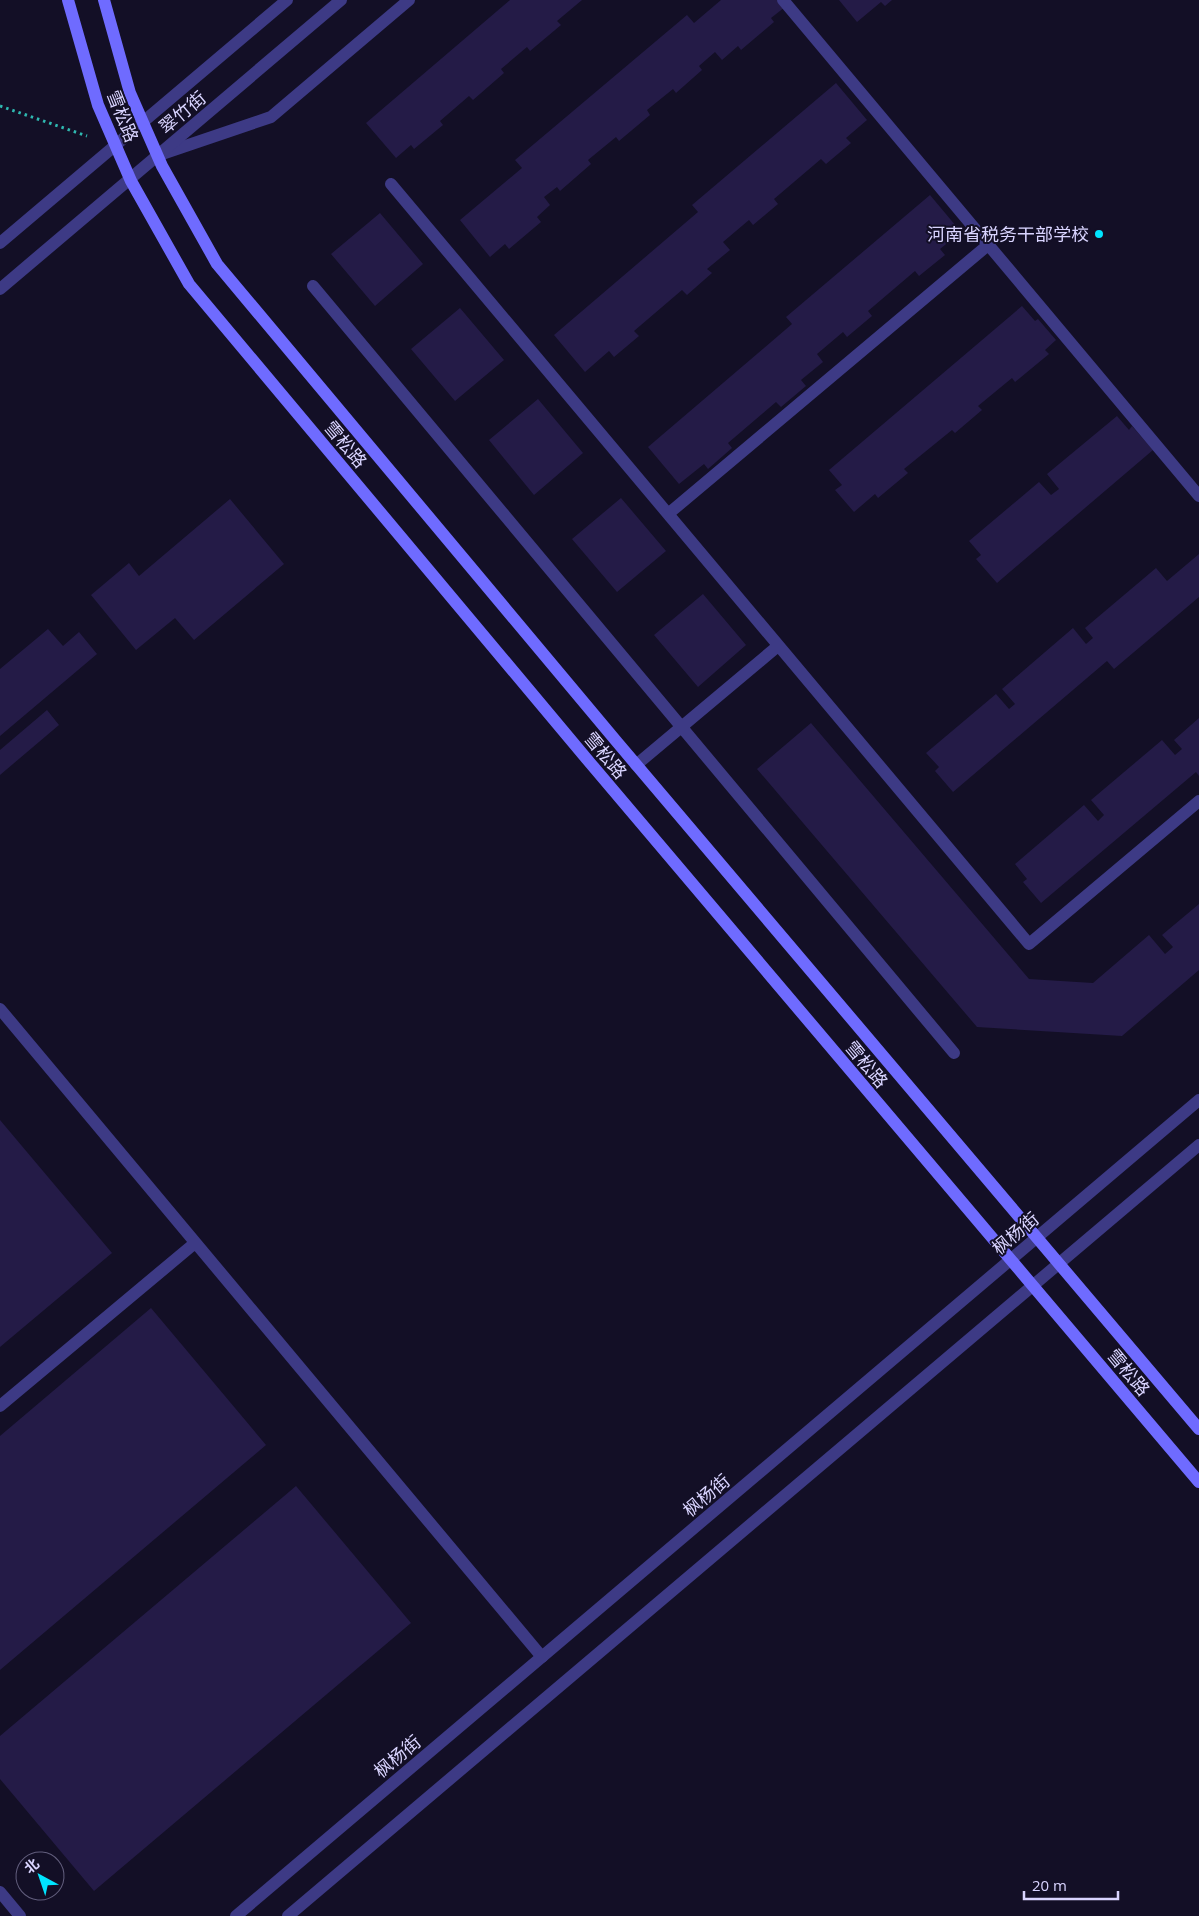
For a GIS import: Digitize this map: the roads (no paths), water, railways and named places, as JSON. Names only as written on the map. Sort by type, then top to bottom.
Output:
[{"type":"main road","name":"雪松路","points":[[68,0],[98,105],[115,146],[130,179],[189,284],[597,772],[1199,1482]]},
{"type":"main road","name":"雪松路","points":[[104,0],[130,93],[142,122],[157,156],[217,264],[636,765],[1199,1429]]},
{"type":"street","name":"翠竹街","points":[[0,243],[287,0]]},
{"type":"street","name":"翠竹街","points":[[0,289],[341,0]]},
{"type":"street","points":[[157,156],[271,117],[409,0]]},
{"type":"street","points":[[783,0],[1199,496]]},
{"type":"street","points":[[391,184],[1029,944],[1199,801]]},
{"type":"street","points":[[668,514],[988,245]]},
{"type":"street","points":[[313,286],[954,1053]]},
{"type":"street","points":[[636,765],[778,646]]},
{"type":"street","points":[[0,1009],[542,1657]]},
{"type":"street","name":"枫杨街","points":[[236,1916],[1199,1100]]},
{"type":"street","points":[[288,1916],[1199,1145]]},
{"type":"street","points":[[0,1406],[195,1243]]},
{"type":"street","points":[[0,1892],[20,1916]]},
{"type":"place","name":"河南省税务干部学校","points":[[1099,234]]}]
